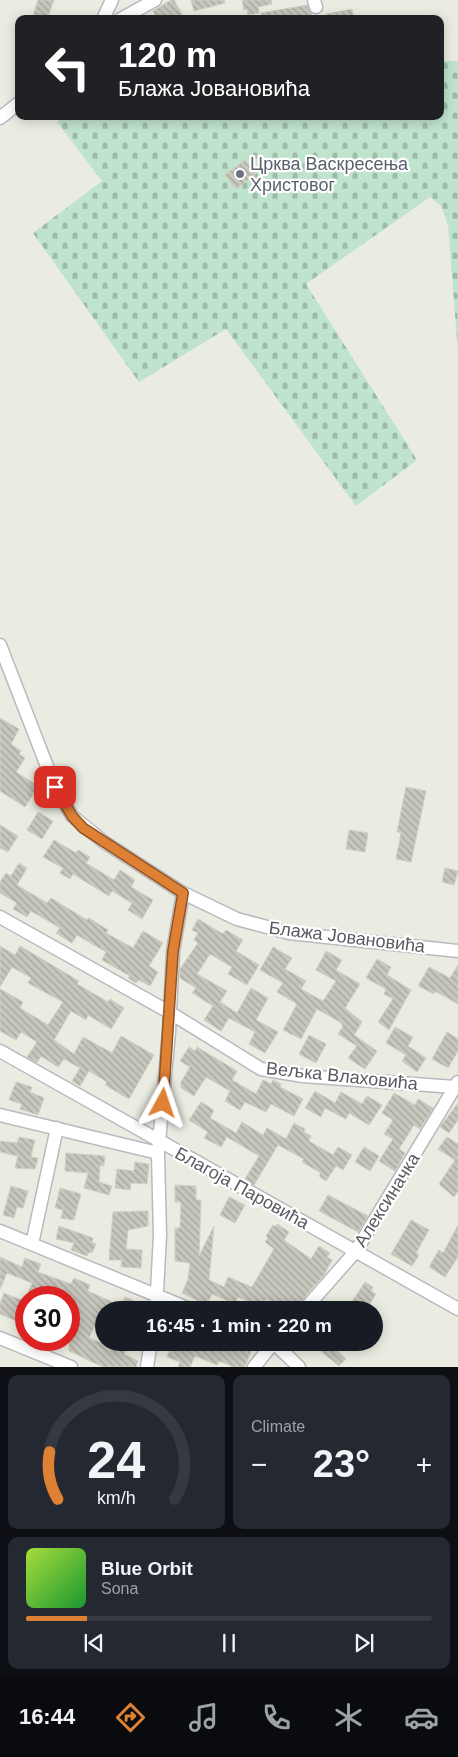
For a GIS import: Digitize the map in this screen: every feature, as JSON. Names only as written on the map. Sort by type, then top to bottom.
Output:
[{"type":"street","points":[[105,15],[112,0]]},
{"type":"street","points":[[128,15],[155,0]]},
{"type":"street","points":[[0,118],[15,106]]},
{"type":"street","name":"Блажа Јовановића","points":[[0,645],[55,787],[72,816],[104,842],[183,893],[237,919],[266,928],[289,933],[458,951]]},
{"type":"street","points":[[157,1301],[160,1235],[159,1147],[176,927],[183,893]]},
{"type":"street","name":"Вељка Влаховића","points":[[0,916],[169,1012],[251,1064],[268,1071],[303,1076],[456,1084]]},
{"type":"street","name":"Благоја Паровића","points":[[0,1051],[159,1147],[356,1251],[458,1309]]},
{"type":"street","name":"Алексиначка","points":[[312,1301],[356,1251],[456,1084]]},
{"type":"street","points":[[0,1115],[159,1147]]},
{"type":"street","points":[[32,1244],[57,1128]]},
{"type":"street","points":[[0,1231],[32,1244],[151,1301]]},
{"type":"street","points":[[0,1338],[71,1367]]},
{"type":"street","points":[[147,1367],[150,1351]]},
{"type":"street","points":[[254,1367],[267,1351]]},
{"type":"street","points":[[282,1351],[299,1367]]},
{"type":"green space","points":[[444,61],[458,61],[458,352],[448,225],[441,206],[430,197],[306,284],[417,460],[356,506],[226,329],[139,382],[33,233],[102,181],[57,122],[60,120],[444,120]]},
{"type":"building","points":[[38,0],[54,0],[48,15],[33,15]]},
{"type":"building","points":[[174,0],[182,14],[155,15],[153,11]]},
{"type":"building","points":[[191,0],[224,0],[225,3],[194,11]]},
{"type":"building","points":[[242,0],[271,0],[272,4],[258,7],[259,13],[248,15],[247,9],[244,10]]},
{"type":"building","points":[[307,5],[312,15],[261,15],[261,13]]},
{"type":"building","points":[[352,9],[353,15],[326,15]]},
{"type":"building","name":"Црква Васкресења Христовог","points":[[245,160],[256,174],[236,189],[225,175]]},
{"type":"building","points":[[0,718],[19,729],[11,744],[21,751],[19,754],[25,758],[16,772],[38,786],[25,807],[0,791]]},
{"type":"building","points":[[406,787],[426,791],[411,862],[396,859],[401,833],[397,832]]},
{"type":"building","points":[[38,812],[53,821],[42,839],[27,830]]},
{"type":"building","points":[[0,825],[18,836],[8,852],[0,848]]},
{"type":"building","points":[[349,830],[368,833],[365,852],[346,849]]},
{"type":"building","points":[[54,840],[76,853],[78,850],[90,857],[86,863],[114,880],[120,870],[135,880],[131,887],[153,900],[142,919],[128,910],[132,903],[112,891],[109,896],[73,874],[70,879],[60,873],[63,868],[43,857]]},
{"type":"building","points":[[19,863],[27,868],[17,885],[47,903],[51,898],[87,920],[89,918],[108,930],[106,933],[133,948],[143,931],[163,943],[149,966],[158,972],[150,986],[139,980],[136,983],[128,978],[130,976],[102,960],[106,952],[77,935],[72,943],[56,933],[60,928],[31,911],[27,917],[13,909],[17,903],[0,893],[0,882],[6,873],[11,876]]},
{"type":"building","points":[[445,868],[458,871],[454,885],[442,882]]},
{"type":"building","points":[[198,919],[223,934],[226,930],[243,940],[236,951],[259,965],[247,985],[228,974],[232,967],[210,954],[197,974],[227,991],[220,1002],[237,1013],[251,988],[268,998],[256,1020],[278,1032],[265,1053],[249,1044],[255,1032],[229,1018],[221,1031],[204,1020],[213,1006],[192,993],[196,988],[180,978],[180,969],[198,943],[194,940],[198,933],[192,930]]},
{"type":"building","points":[[0,946],[15,955],[20,946],[79,981],[77,984],[108,1002],[110,999],[124,1008],[111,1029],[88,1015],[86,1020],[71,1011],[54,1040],[74,1054],[83,1037],[112,1053],[121,1036],[154,1055],[129,1099],[105,1085],[107,1082],[89,1071],[80,1086],[72,1081],[80,1068],[64,1059],[58,1067],[41,1056],[37,1063],[27,1057],[37,1042],[21,1032],[16,1040],[0,1031],[0,989],[23,1002],[20,1008],[48,1025],[63,1002],[28,983],[31,978],[12,967],[0,987]]},
{"type":"building","points":[[273,947],[292,958],[285,969],[306,981],[301,989],[323,1001],[336,981],[316,970],[326,951],[342,960],[336,970],[360,984],[345,1008],[362,1022],[354,1035],[377,1051],[365,1069],[348,1058],[357,1046],[338,1034],[343,1026],[340,1022],[317,1009],[301,1039],[283,1030],[297,1004],[277,992],[283,983],[260,970]]},
{"type":"building","points":[[377,959],[391,967],[387,975],[411,990],[389,1030],[378,1022],[393,999],[384,994],[386,989],[366,978]]},
{"type":"building","points":[[458,965],[458,1004],[435,991],[434,994],[418,986],[429,967],[450,978]]},
{"type":"building","points":[[395,1027],[413,1037],[408,1046],[426,1058],[417,1072],[402,1061],[406,1055],[386,1043]]},
{"type":"building","points":[[447,1032],[458,1039],[458,1051],[448,1068],[432,1059]]},
{"type":"building","points":[[309,1035],[326,1044],[316,1063],[299,1054]]},
{"type":"building","points":[[189,1047],[195,1051],[197,1047],[237,1071],[232,1080],[256,1094],[263,1080],[271,1084],[273,1080],[281,1084],[280,1087],[303,1099],[294,1116],[271,1104],[266,1112],[245,1102],[240,1110],[225,1101],[230,1091],[206,1077],[194,1096],[181,1088],[181,1082],[190,1067],[180,1061]]},
{"type":"building","points":[[16,1082],[32,1087],[30,1092],[44,1098],[38,1115],[20,1109],[22,1104],[9,1100]]},
{"type":"building","points":[[315,1091],[335,1103],[341,1092],[362,1104],[367,1096],[382,1105],[369,1125],[349,1113],[346,1119],[325,1108],[321,1117],[305,1108]]},
{"type":"building","points":[[394,1093],[415,1105],[418,1099],[433,1108],[420,1129],[414,1125],[399,1149],[405,1153],[395,1171],[379,1161],[393,1139],[384,1134],[393,1120],[382,1113]]},
{"type":"building","points":[[201,1102],[214,1110],[210,1118],[236,1133],[242,1122],[263,1135],[267,1128],[286,1139],[294,1123],[305,1129],[304,1132],[311,1136],[309,1141],[333,1155],[338,1147],[352,1155],[343,1170],[336,1166],[326,1181],[319,1176],[321,1173],[302,1162],[304,1159],[278,1145],[254,1185],[245,1179],[259,1156],[227,1137],[221,1147],[204,1138],[208,1132],[189,1120]]},
{"type":"building","points":[[458,1103],[458,1120],[449,1133],[440,1127]]},
{"type":"building","points":[[19,1137],[35,1140],[31,1157],[38,1158],[35,1169],[15,1168],[18,1156],[0,1152],[0,1141],[17,1143]]},
{"type":"building","points":[[447,1137],[458,1144],[458,1191],[454,1197],[439,1184],[455,1160],[438,1149]]},
{"type":"building","points":[[364,1147],[379,1156],[370,1171],[355,1162]]},
{"type":"building","points":[[66,1153],[105,1156],[104,1166],[100,1165],[99,1182],[112,1186],[109,1195],[84,1188],[88,1173],[65,1171]]},
{"type":"building","points":[[135,1162],[149,1164],[147,1184],[131,1183],[130,1190],[115,1188],[117,1169],[134,1171]]},
{"type":"building","points":[[175,1185],[196,1186],[196,1200],[201,1200],[199,1256],[214,1226],[209,1280],[224,1287],[228,1277],[252,1287],[274,1249],[265,1242],[268,1238],[266,1236],[273,1225],[275,1227],[277,1224],[289,1232],[284,1240],[311,1259],[319,1246],[330,1253],[327,1257],[332,1260],[324,1275],[302,1301],[269,1301],[266,1299],[265,1301],[248,1301],[238,1297],[236,1301],[228,1301],[212,1294],[209,1301],[199,1301],[182,1293],[188,1279],[190,1263],[175,1261],[175,1228],[180,1228],[181,1202],[175,1202]]},
{"type":"building","points":[[11,1186],[28,1191],[23,1208],[17,1207],[14,1218],[3,1215]]},
{"type":"building","points":[[60,1188],[81,1194],[74,1220],[61,1218],[63,1210],[55,1208]]},
{"type":"building","points":[[328,1195],[368,1216],[358,1232],[319,1211]]},
{"type":"building","points":[[229,1197],[245,1205],[235,1223],[220,1215]]},
{"type":"building","points":[[148,1211],[148,1226],[128,1230],[126,1249],[142,1250],[141,1268],[121,1267],[122,1260],[109,1260],[113,1212]]},
{"type":"building","points":[[411,1220],[429,1230],[416,1253],[419,1255],[412,1266],[391,1254]]},
{"type":"building","points":[[458,1225],[458,1257],[445,1277],[429,1267],[439,1250],[443,1253]]},
{"type":"building","points":[[59,1226],[93,1238],[92,1243],[96,1244],[92,1253],[89,1252],[87,1256],[71,1250],[74,1243],[56,1239]]},
{"type":"building","points":[[0,1257],[22,1267],[25,1258],[41,1264],[38,1272],[71,1284],[74,1278],[90,1285],[88,1291],[110,1301],[95,1301],[95,1325],[89,1338],[95,1340],[95,1351],[125,1351],[124,1354],[138,1361],[136,1367],[103,1367],[69,1351],[80,1351],[80,1286],[31,1286],[32,1283],[7,1273],[0,1289]]},
{"type":"building","points":[[365,1282],[373,1287],[371,1291],[376,1294],[372,1301],[352,1301]]},
{"type":"building","points":[[4,1293],[15,1298],[15,1320],[0,1314],[0,1304]]},
{"type":"building","points":[[125,1297],[134,1301],[123,1301]]},
{"type":"building","points":[[169,1351],[251,1351],[245,1367],[233,1367],[219,1361],[217,1365],[195,1356],[190,1367],[178,1367],[180,1362],[167,1357]]},
{"type":"building","points":[[321,1351],[338,1351],[346,1359],[339,1366]]},
{"type":"place","name":"Црква Васкресења Христовог","points":[[240,174]]},
{"type":"route","points":[[55,787],[72,816],[83,828],[183,893],[173,951],[163,1103]]}]
